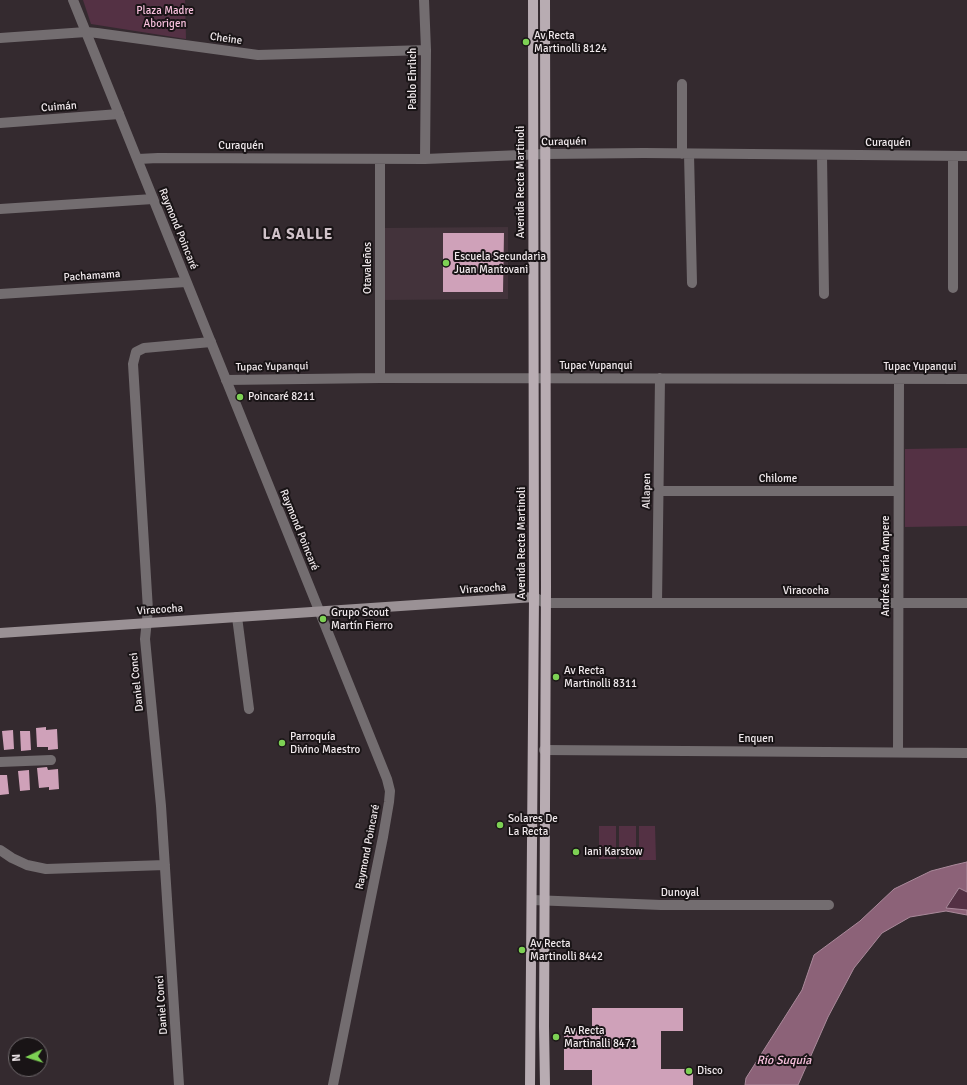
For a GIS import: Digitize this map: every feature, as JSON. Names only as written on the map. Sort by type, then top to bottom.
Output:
[{"type":"main road","name":"Avenida Recta Martinoli","points":[[530,1085],[534,598],[533,0]]},
{"type":"main road","points":[[545,0],[545,1085]]},
{"type":"main road","name":"Viracocha","points":[[0,633],[534,598]]},
{"type":"main road","points":[[530,1058],[536,1078],[536,1085]]},
{"type":"street","name":"Raymond Poincaré","points":[[73,0],[387,780],[390,791],[390,802],[333,1085]]},
{"type":"street","name":"Pablo Ehrlich","points":[[424,0],[426,50],[425,159]]},
{"type":"street","name":"Cheine","points":[[0,38],[86,32],[258,55],[426,50]]},
{"type":"street","points":[[682,84],[692,283]]},
{"type":"street","name":"Cuimán","points":[[0,123],[119,114]]},
{"type":"street","name":"Curaquén","points":[[138,159],[425,159],[545,154],[967,156]]},
{"type":"street","points":[[822,155],[824,294]]},
{"type":"street","points":[[953,156],[953,288]]},
{"type":"street","name":"Otavaleños","points":[[380,159],[380,378]]},
{"type":"street","points":[[0,209],[153,199]]},
{"type":"street","name":"Pachamama","points":[[0,294],[186,282]]},
{"type":"street","name":"Daniel Conci","points":[[179,1085],[161,806],[145,639],[148,623],[148,610],[133,364],[136,352],[144,348],[210,342]]},
{"type":"street","name":"Tupac Yupanqui","points":[[226,380],[380,378],[967,379]]},
{"type":"street","name":"Allapen","points":[[657,604],[660,378]]},
{"type":"street","name":"Andrés María Ampere","points":[[898,752],[899,379]]},
{"type":"street","name":"Chilome","points":[[659,490],[898,491]]},
{"type":"street","name":"Viracocha","points":[[534,598],[545,603],[967,603]]},
{"type":"street","points":[[237,617],[249,709]]},
{"type":"street","name":"Enquen","points":[[544,750],[967,753]]},
{"type":"street","points":[[0,762],[51,760]]},
{"type":"street","points":[[0,850],[27,865],[46,869],[165,865]]},
{"type":"street","name":"Dunoyal","points":[[532,900],[661,905],[829,905]]},
{"type":"shaded area","name":"Escuela Secundaria Juan Mantovani","points":[[508,227],[508,299],[384,300],[384,228]]},
{"type":"green space","name":"Plaza Madre Aborigen","points":[[83,0],[185,0],[186,39],[91,24]]},
{"type":"green space","points":[[967,448],[967,526],[905,527],[905,449]]},
{"type":"green space","points":[[599,826],[616,826],[616,859],[599,859]]},
{"type":"green space","points":[[619,826],[636,826],[636,859],[619,859]]},
{"type":"green space","points":[[639,826],[655,826],[656,860],[639,860]]},
{"type":"green space","points":[[959,888],[967,892],[967,910],[946,909]]},
{"type":"water","name":"Río Suquía","points":[[967,862],[967,892],[959,888],[946,908],[967,910],[967,915],[946,911],[910,917],[882,933],[854,968],[828,1017],[798,1085],[745,1085],[746,1078],[802,990],[814,955],[860,921],[894,889],[931,871]]},
{"type":"building","points":[[443,233],[504,233],[503,292],[443,292]]},
{"type":"building","points":[[46,727],[46,730],[57,729],[58,749],[48,750],[48,747],[37,747],[36,728]]},
{"type":"building","points":[[13,730],[14,749],[4,750],[2,731]]},
{"type":"building","points":[[20,731],[30,731],[31,750],[21,751]]},
{"type":"building","points":[[47,767],[48,770],[58,769],[59,789],[49,790],[49,787],[39,788],[37,768]]},
{"type":"building","points":[[29,770],[30,790],[20,791],[18,771]]},
{"type":"building","points":[[0,775],[7,775],[9,794],[0,795]]},
{"type":"building","points":[[592,1008],[683,1008],[683,1031],[661,1031],[661,1069],[693,1069],[693,1085],[592,1085],[592,1070],[564,1070],[564,1028],[592,1028]]},
{"type":"place","name":"Av Recta Martinolli 8124","points":[[526,42]]},
{"type":"place","name":"Escuela Secundaria Juan Mantovani","points":[[446,263]]},
{"type":"place","name":"Poincaré 8211","points":[[240,397]]},
{"type":"place","name":"Grupo Scout Martín Fierro","points":[[323,619]]},
{"type":"place","name":"Av Recta Martinolli 8311","points":[[556,677]]},
{"type":"place","name":"Parroquía Divino Maestro","points":[[282,743]]},
{"type":"place","name":"Solares De La Recta","points":[[500,825]]},
{"type":"place","name":"Iani Karstow","points":[[576,852]]},
{"type":"place","name":"Av Recta Martinolli 8442","points":[[522,950]]},
{"type":"place","name":"Av Recta Martinalli 8471","points":[[556,1037]]},
{"type":"place","name":"Disco","points":[[689,1071]]},
{"type":"district","name":"LA SALLE","points":[[298,235]]}]
